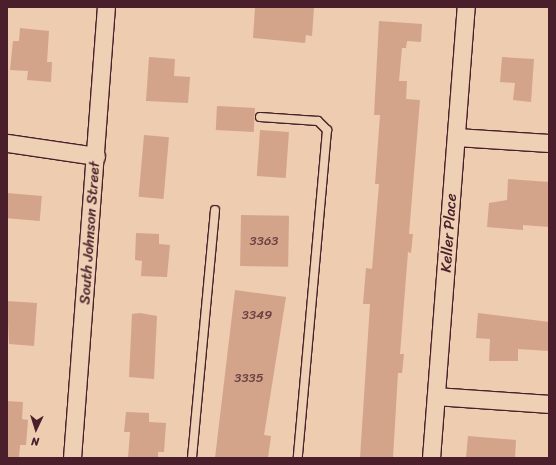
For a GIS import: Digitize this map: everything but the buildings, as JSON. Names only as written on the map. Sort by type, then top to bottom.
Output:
[{"type":"street","name":"South Johnson Street","points":[[72,458],[96,156],[106,7]]},
{"type":"street","name":"Keller Place","points":[[431,458],[466,7]]},
{"type":"street","points":[[456,137],[549,143]]},
{"type":"street","points":[[7,143],[96,156]]},
{"type":"street","points":[[436,396],[549,404]]},
{"type":"lane","points":[[260,117],[318,121],[327,130],[298,458]]},
{"type":"lane","points":[[192,458],[215,210]]}]
